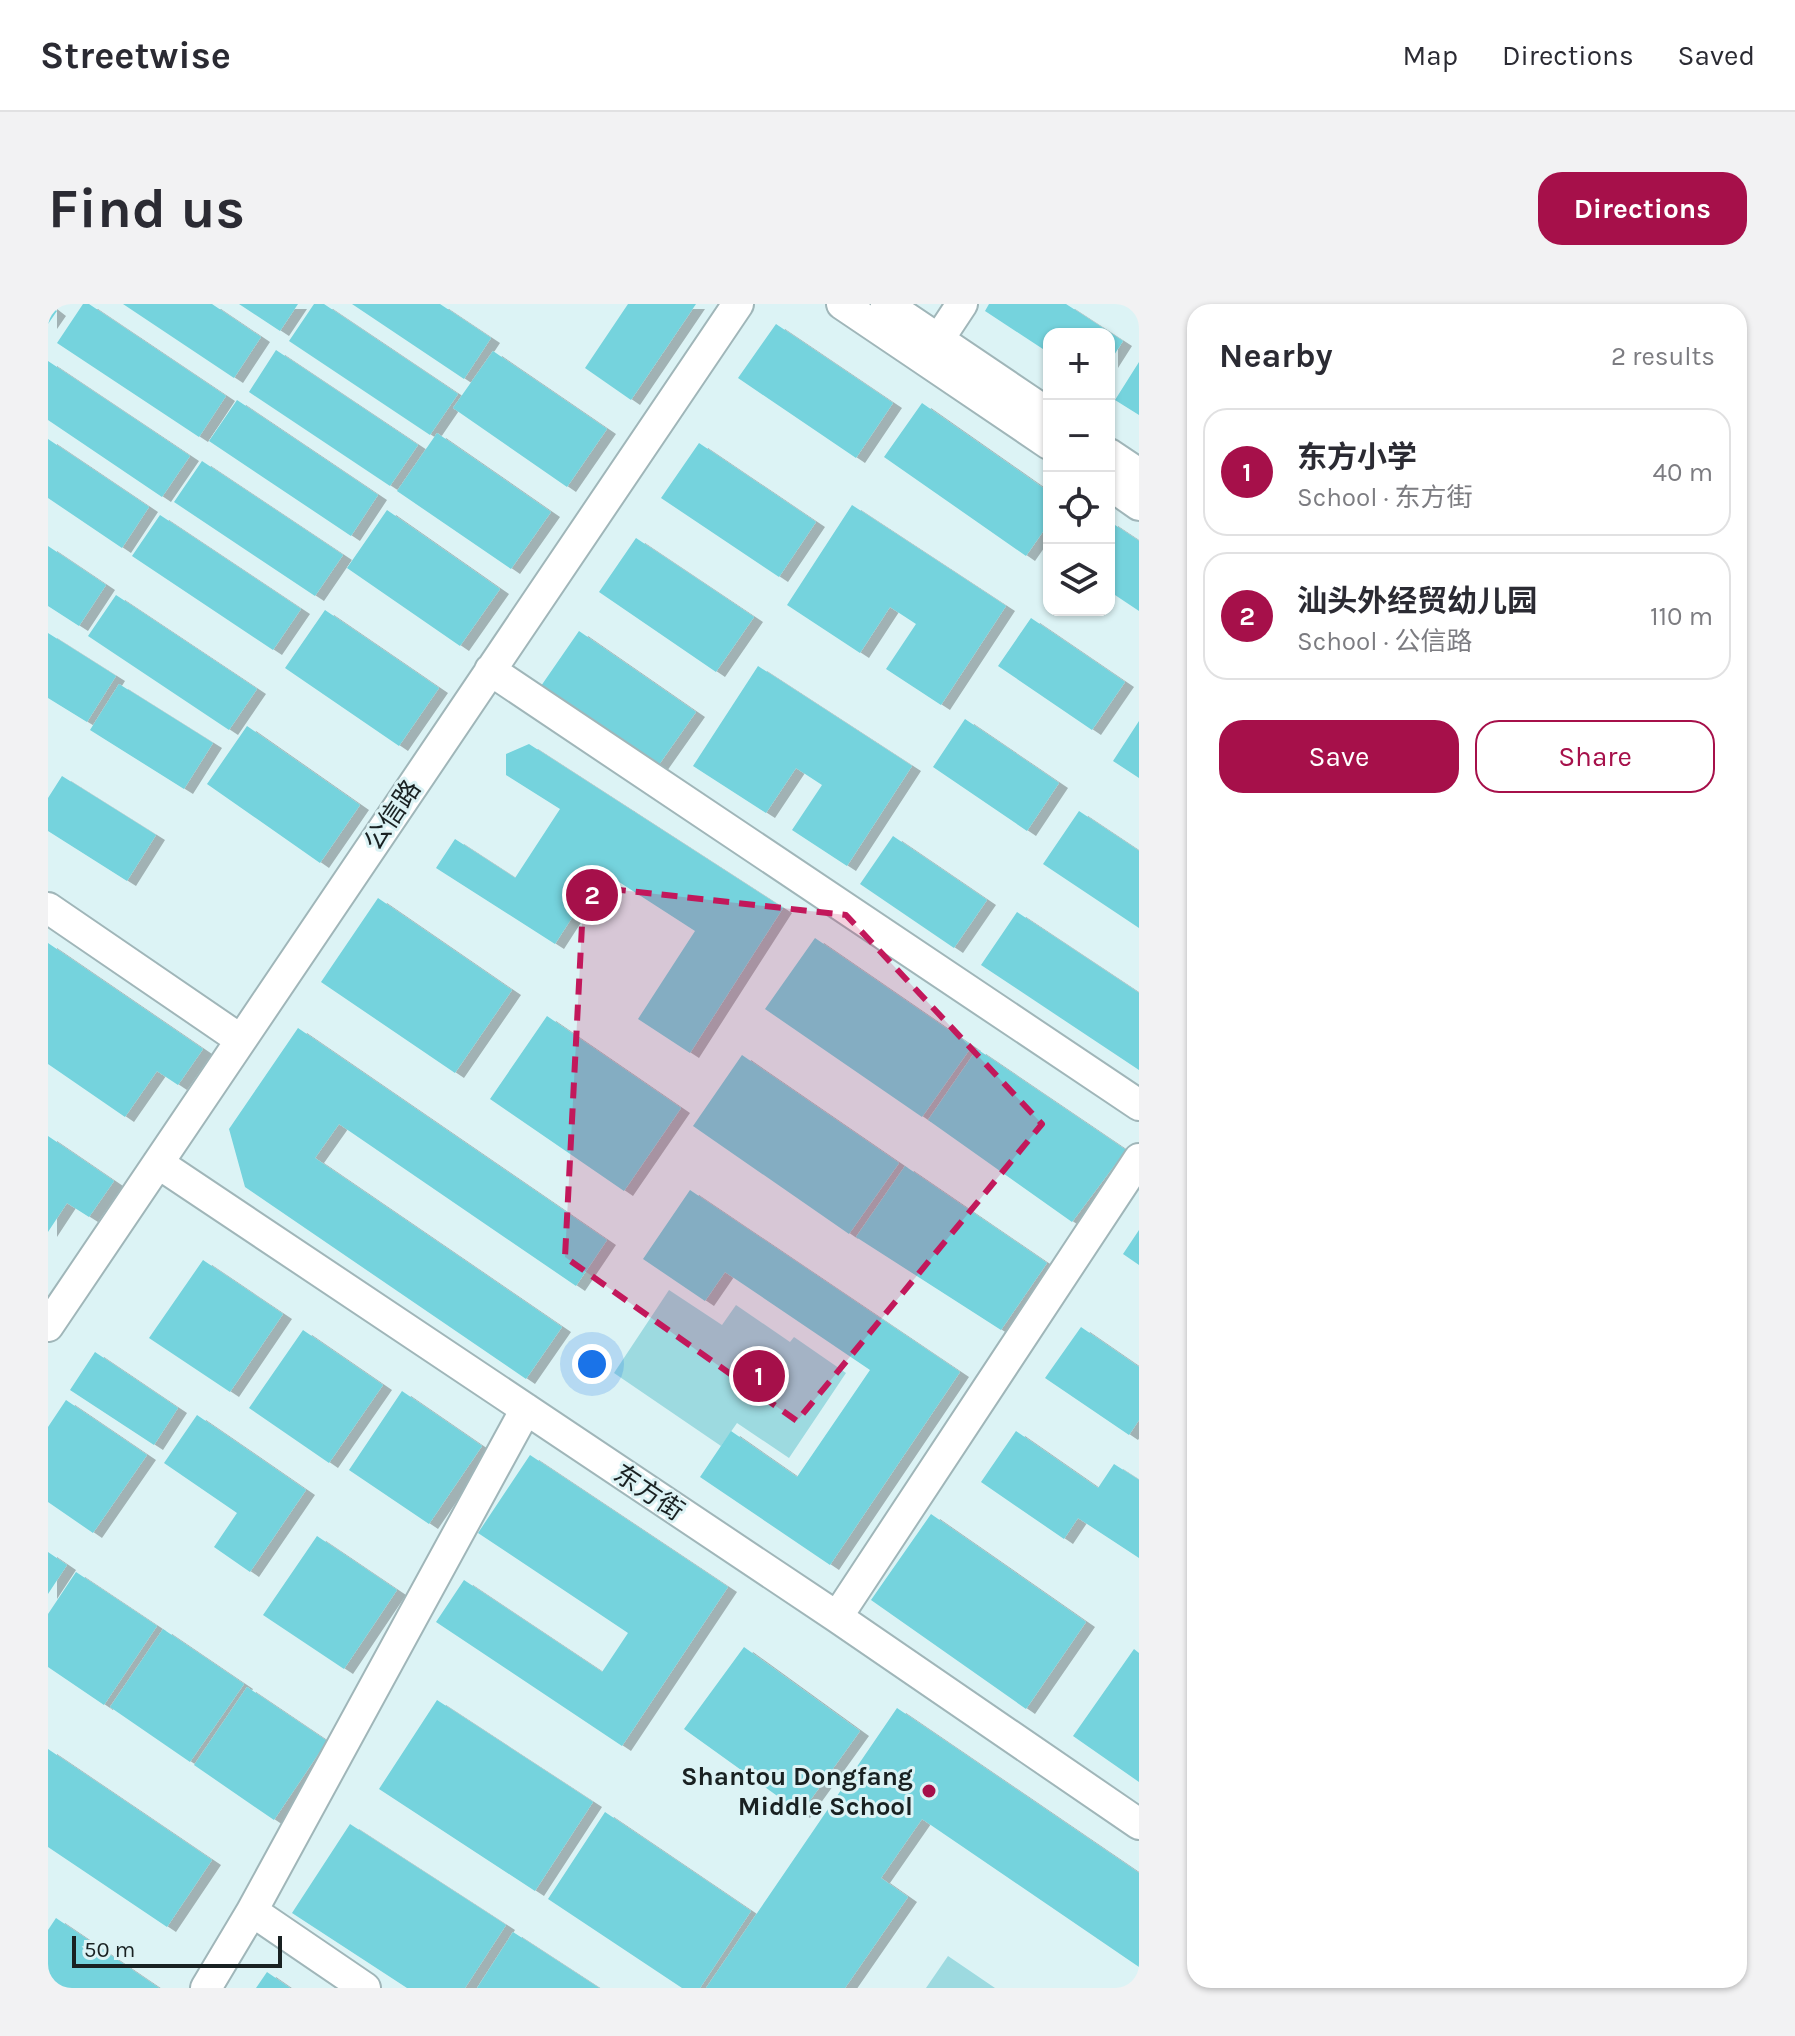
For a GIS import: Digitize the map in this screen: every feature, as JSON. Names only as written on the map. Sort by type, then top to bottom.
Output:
[{"type":"street","name":"公信路","points":[[48,1326],[738,304]]},
{"type":"street","points":[[842,304],[1043,411]]},
{"type":"street","points":[[886,304],[932,350],[1043,439]]},
{"type":"street","points":[[932,350],[962,304]]},
{"type":"street","points":[[1115,446],[1139,448]]},
{"type":"street","points":[[1115,458],[1139,474]]},
{"type":"street","points":[[1115,488],[1139,505]]},
{"type":"street","points":[[490,670],[1139,1105]]},
{"type":"street","points":[[48,908],[241,1040]]},
{"type":"street","points":[[837,1617],[1139,1159]]},
{"type":"street","name":"东方街","points":[[158,1163],[837,1617],[1139,1824]]},
{"type":"street","points":[[206,1988],[252,1911],[526,1409]]},
{"type":"street","points":[[252,1911],[365,1988]]},
{"type":"highlighted area","points":[[584,886],[846,915],[1042,1124],[797,1421],[565,1257]]},
{"type":"shaded area","points":[[669,1290],[722,1325],[736,1305],[790,1342],[794,1337],[846,1373],[789,1458],[737,1423],[721,1446],[614,1373]]},
{"type":"shaded area","points":[[948,1956],[995,1988],[926,1988]]},
{"type":"building","points":[[48,304],[57,311],[48,324]]},
{"type":"building","points":[[83,304],[89,304],[226,396],[199,437],[57,343]]},
{"type":"building","points":[[123,304],[212,304],[261,337],[234,378]]},
{"type":"building","points":[[239,304],[298,304],[280,331]]},
{"type":"building","points":[[314,304],[324,304],[458,394],[430,435],[289,341]]},
{"type":"building","points":[[352,304],[440,304],[491,338],[464,379]]},
{"type":"building","points":[[628,304],[696,304],[631,400],[585,368]]},
{"type":"building","points":[[989,304],[1066,304],[1103,328],[1043,328],[1043,349],[985,311]]},
{"type":"building","points":[[776,324],[893,403],[856,458],[738,378]]},
{"type":"building","points":[[1115,336],[1123,341],[1115,354]]},
{"type":"building","points":[[276,350],[418,445],[390,486],[249,392]]},
{"type":"building","points":[[493,351],[607,429],[567,487],[453,408]]},
{"type":"building","points":[[48,361],[190,456],[162,497],[48,420]]},
{"type":"building","points":[[1139,362],[1139,415],[1115,400]]},
{"type":"building","points":[[237,400],[378,495],[351,536],[209,441]]},
{"type":"building","points":[[922,403],[1043,488],[1043,532],[1026,556],[884,457]]},
{"type":"building","points":[[437,433],[551,512],[511,569],[397,491]]},
{"type":"building","points":[[48,439],[149,507],[122,548],[48,498]]},
{"type":"building","points":[[699,443],[816,522],[779,577],[661,498]]},
{"type":"building","points":[[202,461],[343,555],[315,596],[174,502]]},
{"type":"building","points":[[852,505],[1006,606],[941,705],[886,669],[916,624],[890,607],[860,653],[787,605]]},
{"type":"building","points":[[387,510],[500,589],[460,646],[347,568]]},
{"type":"building","points":[[160,515],[301,609],[273,650],[132,556]]},
{"type":"building","points":[[1115,525],[1139,541],[1139,611],[1115,595]]},
{"type":"building","points":[[636,538],[754,617],[716,672],[599,592]]},
{"type":"building","points":[[48,546],[106,585],[79,626],[48,606]]},
{"type":"building","points":[[116,595],[257,689],[229,730],[88,636]]},
{"type":"building","points":[[325,610],[439,688],[399,746],[285,668]]},
{"type":"building","points":[[1031,618],[1125,682],[1092,730],[998,666]]},
{"type":"building","points":[[579,631],[696,712],[658,766],[541,686]]},
{"type":"building","points":[[48,633],[116,676],[87,722],[48,698]]},
{"type":"building","points":[[758,666],[912,766],[847,866],[792,830],[822,785],[796,768],[766,813],[693,766]]},
{"type":"building","points":[[119,684],[213,743],[184,789],[90,730]]},
{"type":"building","points":[[965,719],[1059,783],[1027,831],[933,767]]},
{"type":"building","points":[[1139,721],[1139,778],[1113,761]]},
{"type":"building","points":[[247,726],[360,805],[320,863],[207,784]]},
{"type":"building","points":[[529,744],[783,908],[690,1053],[638,1019],[695,931],[602,871],[555,944],[436,868],[455,839],[515,878],[560,809],[506,775],[506,754]]},
{"type":"building","points":[[62,776],[156,835],[127,881],[48,831],[48,798]]},
{"type":"building","points":[[1079,811],[1139,851],[1139,928],[1043,864]]},
{"type":"building","points":[[893,836],[987,900],[954,948],[860,884]]},
{"type":"building","points":[[378,898],[512,990],[455,1073],[321,982]]},
{"type":"building","points":[[1017,912],[1139,993],[1139,1070],[981,965]]},
{"type":"building","points":[[815,938],[972,1046],[922,1117],[765,1009]]},
{"type":"building","points":[[48,943],[203,1049],[178,1085],[157,1071],[125,1117],[48,1064]]},
{"type":"building","points":[[547,1016],[681,1108],[624,1191],[490,1099]]},
{"type":"building","points":[[298,1028],[607,1240],[576,1286],[339,1124],[315,1158],[562,1327],[526,1379],[245,1187],[229,1129]]},
{"type":"building","points":[[977,1049],[1126,1150],[1072,1222],[928,1120]]},
{"type":"building","points":[[742,1055],[899,1163],[849,1234],[693,1126]]},
{"type":"building","points":[[48,1136],[114,1181],[89,1217],[67,1203],[48,1232]]},
{"type":"building","points":[[905,1166],[1047,1263],[1001,1330],[856,1237]]},
{"type":"building","points":[[690,1190],[960,1372],[830,1565],[700,1477],[731,1431],[797,1477],[870,1370],[725,1272],[705,1301],[643,1259]]},
{"type":"building","points":[[1139,1230],[1139,1265],[1123,1254]]},
{"type":"building","points":[[203,1260],[283,1314],[230,1392],[149,1338]]},
{"type":"building","points":[[1081,1327],[1139,1367],[1139,1420],[1129,1435],[1045,1378]]},
{"type":"building","points":[[303,1330],[383,1385],[329,1463],[249,1408]]},
{"type":"building","points":[[95,1352],[178,1408],[154,1445],[70,1390]]},
{"type":"building","points":[[402,1391],[482,1446],[429,1524],[349,1470]]},
{"type":"building","points":[[66,1400],[147,1455],[93,1533],[48,1502],[48,1427]]},
{"type":"building","points":[[197,1415],[306,1490],[250,1572],[214,1547],[237,1513],[164,1463]]},
{"type":"building","points":[[1016,1431],[1098,1488],[1114,1464],[1139,1480],[1139,1558],[1078,1518],[1064,1539],[981,1482]]},
{"type":"building","points":[[530,1455],[728,1587],[622,1746],[436,1622],[464,1580],[602,1672],[628,1633],[478,1533]]},
{"type":"building","points":[[931,1514],[1086,1622],[1026,1709],[871,1600]]},
{"type":"building","points":[[317,1536],[397,1590],[344,1669],[263,1615]]},
{"type":"building","points":[[48,1552],[67,1565],[48,1594]]},
{"type":"building","points":[[76,1572],[157,1626],[104,1705],[48,1667],[48,1614]]},
{"type":"building","points":[[163,1629],[244,1684],[190,1762],[110,1707]]},
{"type":"building","points":[[744,1647],[860,1731],[801,1813],[684,1729]]},
{"type":"building","points":[[1134,1649],[1139,1653],[1139,1782],[1073,1736]]},
{"type":"building","points":[[247,1687],[327,1741],[274,1820],[194,1765]]},
{"type":"building","points":[[437,1700],[593,1802],[535,1891],[379,1789]]},
{"type":"building","name":"Shantou Dongfang Middle School","points":[[897,1708],[1139,1873],[1139,1967],[922,1819],[881,1878],[908,1897],[845,1988],[706,1988]]},
{"type":"building","points":[[48,1749],[212,1860],[167,1927],[48,1847]]},
{"type":"building","points":[[605,1812],[751,1911],[700,1988],[682,1988],[548,1899]]},
{"type":"building","points":[[350,1824],[506,1925],[465,1988],[407,1988],[292,1913]]},
{"type":"building","points":[[56,1918],[159,1988],[48,1986],[48,1930]]},
{"type":"building","points":[[513,1932],[599,1988],[477,1988]]},
{"type":"building","points":[[267,1972],[290,1988],[256,1988]]},
{"type":"place","name":"汕头外经贸幼儿园","points":[[592,895]]},
{"type":"place","name":"东方小学","points":[[759,1376]]},
{"type":"place","name":"Shantou Dongfang Middle School","points":[[929,1791]]}]
